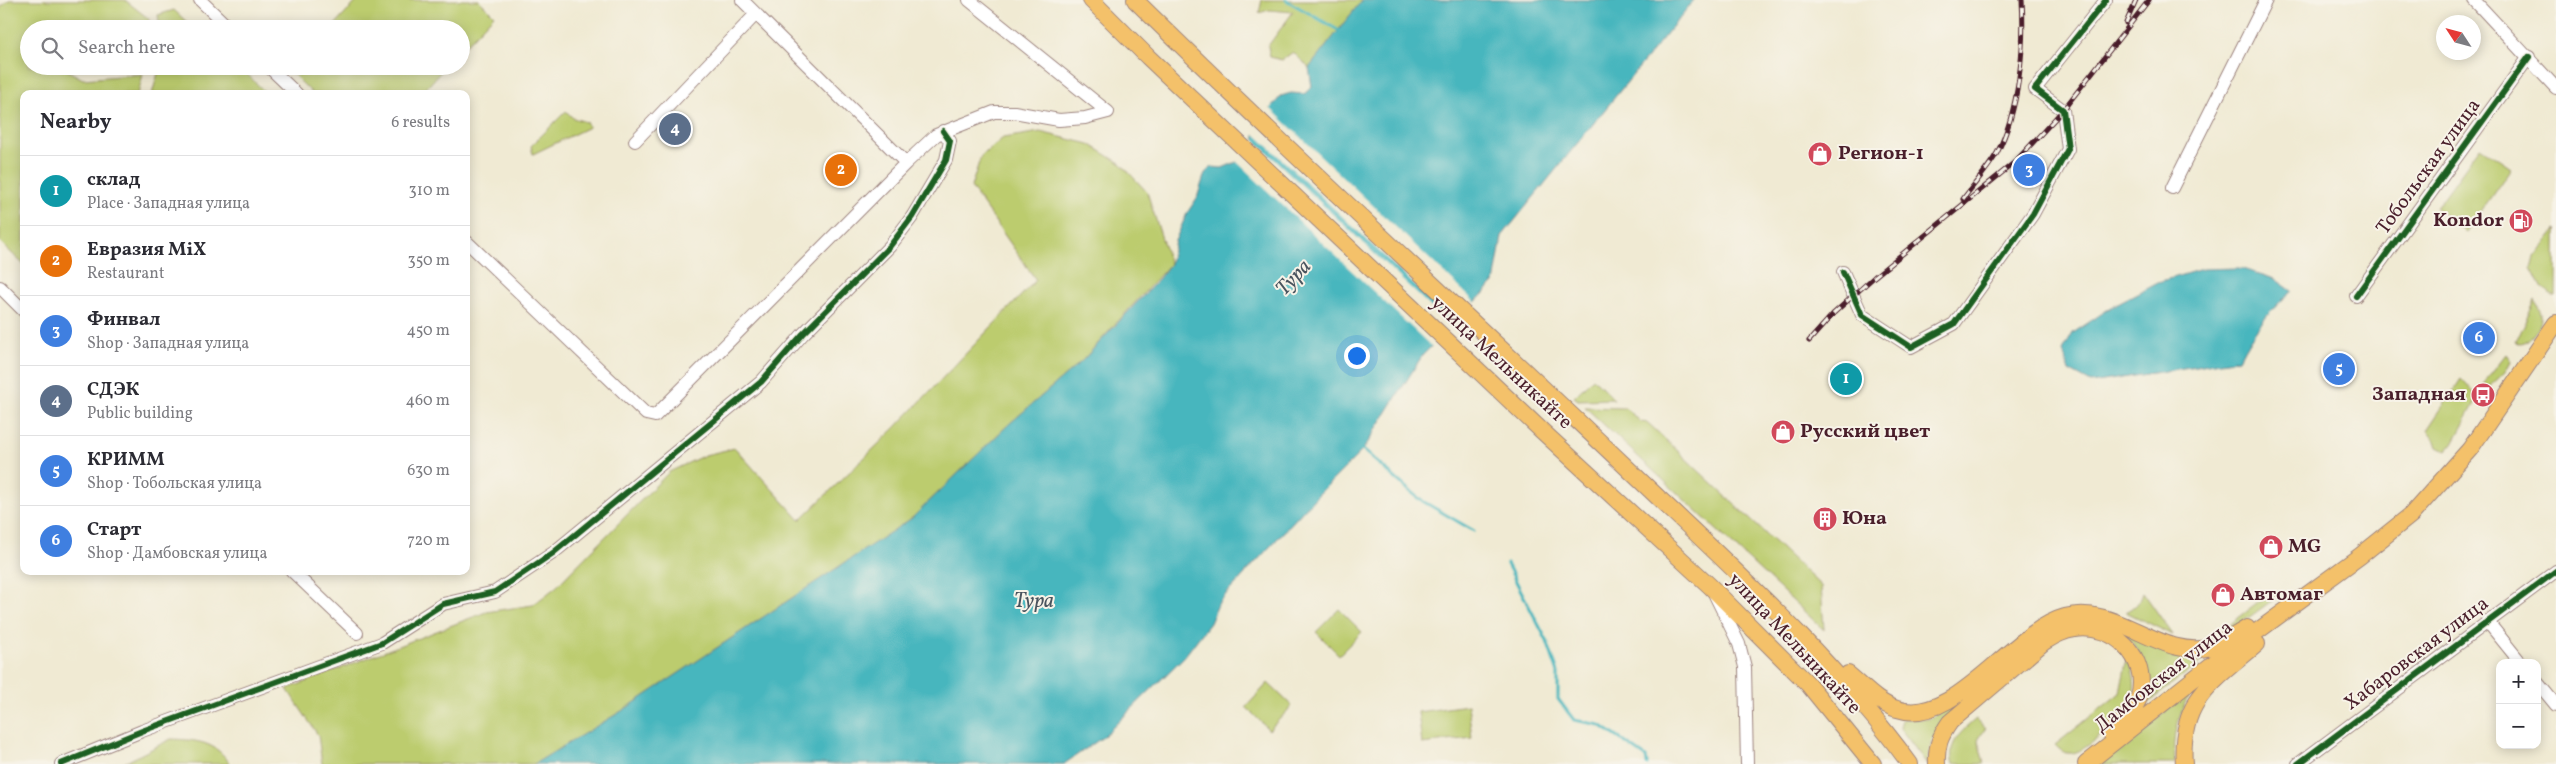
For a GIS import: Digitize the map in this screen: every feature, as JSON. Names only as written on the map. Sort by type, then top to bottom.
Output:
[{"type":"main road","name":"улица Мельникайте","points":[[1091,0],[1148,57],[1540,430],[1710,586],[1808,684],[1869,758]]},
{"type":"main road","name":"улица Мельникайте","points":[[1136,0],[1822,656],[1880,724],[1910,764]]},
{"type":"main road","name":"Дамбовская улица","points":[[2086,764],[2210,666],[2388,534],[2432,493],[2470,449],[2556,323]]},
{"type":"main road","points":[[1822,656],[1849,675],[1877,700],[1899,710],[1918,712],[1934,708],[1962,691],[2046,623],[2066,616],[2081,614],[2100,616],[2163,642],[2201,649],[2214,646],[2254,624],[2282,613]]},
{"type":"main road","points":[[2184,764],[2183,748],[2186,721],[2195,703],[2208,686],[2257,643],[2282,613]]},
{"type":"main road","points":[[1937,764],[1937,746],[1950,722],[2044,642],[2068,631],[2093,628],[2110,634],[2125,644],[2137,663],[2141,686],[2134,707],[2101,741],[2086,764]]},
{"type":"street","points":[[200,0],[221,20]]},
{"type":"street","points":[[742,0],[906,163]]},
{"type":"street","points":[[470,245],[646,414],[656,416],[928,141],[943,132],[994,112],[1014,112],[1059,120],[1085,118],[1108,112],[969,0]]},
{"type":"street","points":[[1843,272],[1862,315],[1911,347],[1954,324],[2033,214],[2068,149],[2063,110],[2035,89],[2106,0]]},
{"type":"street","points":[[2172,188],[2266,0]]},
{"type":"street","points":[[2474,0],[2556,88]]},
{"type":"street","points":[[635,141],[756,14]]},
{"type":"street","name":"Тобольская улица","points":[[2356,296],[2529,57]]},
{"type":"street","points":[[277,75],[293,90]]},
{"type":"street","points":[[61,764],[142,731],[382,643],[443,604],[495,592],[553,553],[712,420],[755,388],[803,334],[871,267],[912,217],[946,160],[950,141],[943,132]]},
{"type":"street","points":[[0,287],[20,306]]},
{"type":"street","name":"Хабаровская улица","points":[[2298,764],[2556,571]]},
{"type":"street","points":[[296,575],[357,634]]},
{"type":"street","points":[[1710,586],[1739,644],[1745,667],[1747,764]]},
{"type":"street","name":"Хабаровская улица","points":[[2487,621],[2518,659]]},
{"type":"street","points":[[2541,687],[2556,705]]},
{"type":"green space","points":[[9,0],[125,0],[149,19],[20,20],[20,75],[76,75],[83,79],[143,75],[139,90],[20,90],[20,261],[0,242],[0,8]]},
{"type":"green space","points":[[358,0],[479,0],[494,15],[470,40],[470,20],[339,20]]},
{"type":"green space","points":[[1262,0],[1362,0],[1309,68],[1293,52],[1282,60],[1270,57],[1268,46],[1293,12],[1269,10],[1259,13]]},
{"type":"green space","points":[[174,10],[185,20],[159,20],[158,15]]},
{"type":"green space","points":[[157,75],[248,75],[263,90],[153,90]]},
{"type":"green space","points":[[294,75],[438,75],[425,90],[309,90]]},
{"type":"green space","points":[[566,111],[573,118],[586,122],[589,127],[533,154],[531,146]]},
{"type":"green space","points":[[1040,132],[1089,144],[1120,163],[1147,192],[1170,264],[1082,361],[1008,425],[912,518],[625,709],[534,764],[322,764],[318,735],[287,689],[486,612],[533,605],[556,587],[669,472],[705,455],[735,448],[800,520],[895,428],[1036,280],[971,187],[981,156],[1003,138]]},
{"type":"green space","points":[[2480,147],[2511,168],[2466,233],[2436,208]]},
{"type":"green space","points":[[2556,230],[2556,296],[2553,296],[2543,289],[2532,268],[2535,257]]},
{"type":"green space","points":[[2535,300],[2540,309],[2540,324],[2528,340],[2520,343],[2515,342]]},
{"type":"green space","points":[[2506,354],[2511,361],[2505,372],[2487,389],[2484,387],[2453,443],[2446,451],[2438,447],[2436,441],[2427,430],[2461,379],[2475,394]]},
{"type":"green space","points":[[1593,378],[1614,399],[1578,400],[1574,397]]},
{"type":"green space","points":[[1585,407],[1625,408],[1641,422],[1648,423],[1821,586],[1824,630]]},
{"type":"green space","points":[[2274,591],[2279,593],[2277,597],[2222,637],[2209,640]]},
{"type":"green space","points":[[2143,592],[2173,635],[2126,612],[2137,604]]},
{"type":"green space","points":[[1339,609],[1362,632],[1339,655],[1316,632]]},
{"type":"green space","points":[[2124,634],[2172,654],[2203,660],[2145,705],[2147,675],[2145,666],[2137,650]]},
{"type":"green space","points":[[2127,658],[2132,669],[2134,692],[2126,709],[2103,734],[2084,748],[2069,753],[2061,750],[2055,745],[2120,693]]},
{"type":"green space","points":[[1268,683],[1292,706],[1269,730],[1246,707]]},
{"type":"green space","points":[[2191,691],[2177,726],[2175,764],[2101,764]]},
{"type":"green space","points":[[1468,705],[1472,738],[1422,744],[1418,712]]},
{"type":"green space","points":[[1955,705],[1957,707],[1932,740],[1927,764],[1900,728],[1902,719],[1928,719]]},
{"type":"green space","points":[[1976,719],[1985,729],[1978,740],[1984,764],[1953,764],[1952,750],[1957,738]]},
{"type":"green space","points":[[171,739],[197,741],[212,746],[230,764],[122,764]]},
{"type":"water","name":"Тура","points":[[1362,0],[1694,0],[1502,236],[1494,283],[1422,356],[1363,450],[1314,499],[1219,602],[1210,623],[1184,657],[1103,737],[1064,764],[534,764],[625,709],[912,518],[1008,425],[1082,361],[1157,281],[1170,264],[1175,241],[1187,213],[1197,198],[1205,173],[1212,167],[1222,168],[1246,158],[1253,147],[1257,125],[1281,96],[1291,93],[1304,94],[1312,87],[1309,68]]},
{"type":"water","points":[[2239,268],[2275,279],[2292,291],[2262,322],[2239,359],[2091,383],[2069,371],[2063,351],[2073,333],[2116,304],[2158,282],[2202,269]]},
{"type":"pier","points":[[1269,107],[1477,304],[1457,325],[1253,132],[1255,124]]},
{"type":"pier","points":[[1252,138],[1453,328],[1433,348],[1236,161],[1244,156]]},
{"type":"waterway","points":[[1286,0],[1338,30]]},
{"type":"waterway","points":[[1363,450],[1419,499],[1474,531]]},
{"type":"waterway","points":[[1507,564],[1547,641],[1558,673],[1558,699],[1574,720],[1600,725],[1646,757],[1647,764]]},
{"type":"railway","points":[[1963,199],[1997,153],[2011,118],[2021,58],[2022,0]]},
{"type":"railway","points":[[2126,23],[2136,0]]},
{"type":"railway","points":[[1809,341],[1834,313],[1874,277],[2015,162],[2063,110],[2149,0]]},
{"type":"cycle path","points":[[1843,272],[1862,315],[1911,347],[1954,324],[2033,214],[2068,149],[2063,110],[2035,89],[2106,0]]},
{"type":"cycle path","points":[[2356,296],[2529,57]]},
{"type":"cycle path","points":[[61,764],[142,731],[382,643],[443,604],[495,592],[553,553],[761,382],[803,334],[890,246],[912,217],[946,160],[950,141],[943,131]]},
{"type":"cycle path","points":[[2298,764],[2556,571]]},
{"type":"place","name":"СДЭК","points":[[675,129]]},
{"type":"place","name":"Регион-1","points":[[1820,154]]},
{"type":"place","name":"Евразия MiX","points":[[841,170]]},
{"type":"place","name":"Финвал","points":[[2029,170]]},
{"type":"place","name":"Kondor","points":[[2521,221]]},
{"type":"place","name":"Старт","points":[[2479,338]]},
{"type":"place","name":"КРИММ","points":[[2339,369]]},
{"type":"place","name":"склад","points":[[1846,379]]},
{"type":"place","name":"Западная","points":[[2483,395]]},
{"type":"place","name":"Русский цвет","points":[[1783,432]]},
{"type":"place","name":"Юна","points":[[1825,519]]},
{"type":"place","name":"MG","points":[[2271,547]]},
{"type":"place","name":"Автомаг","points":[[2223,595]]}]
